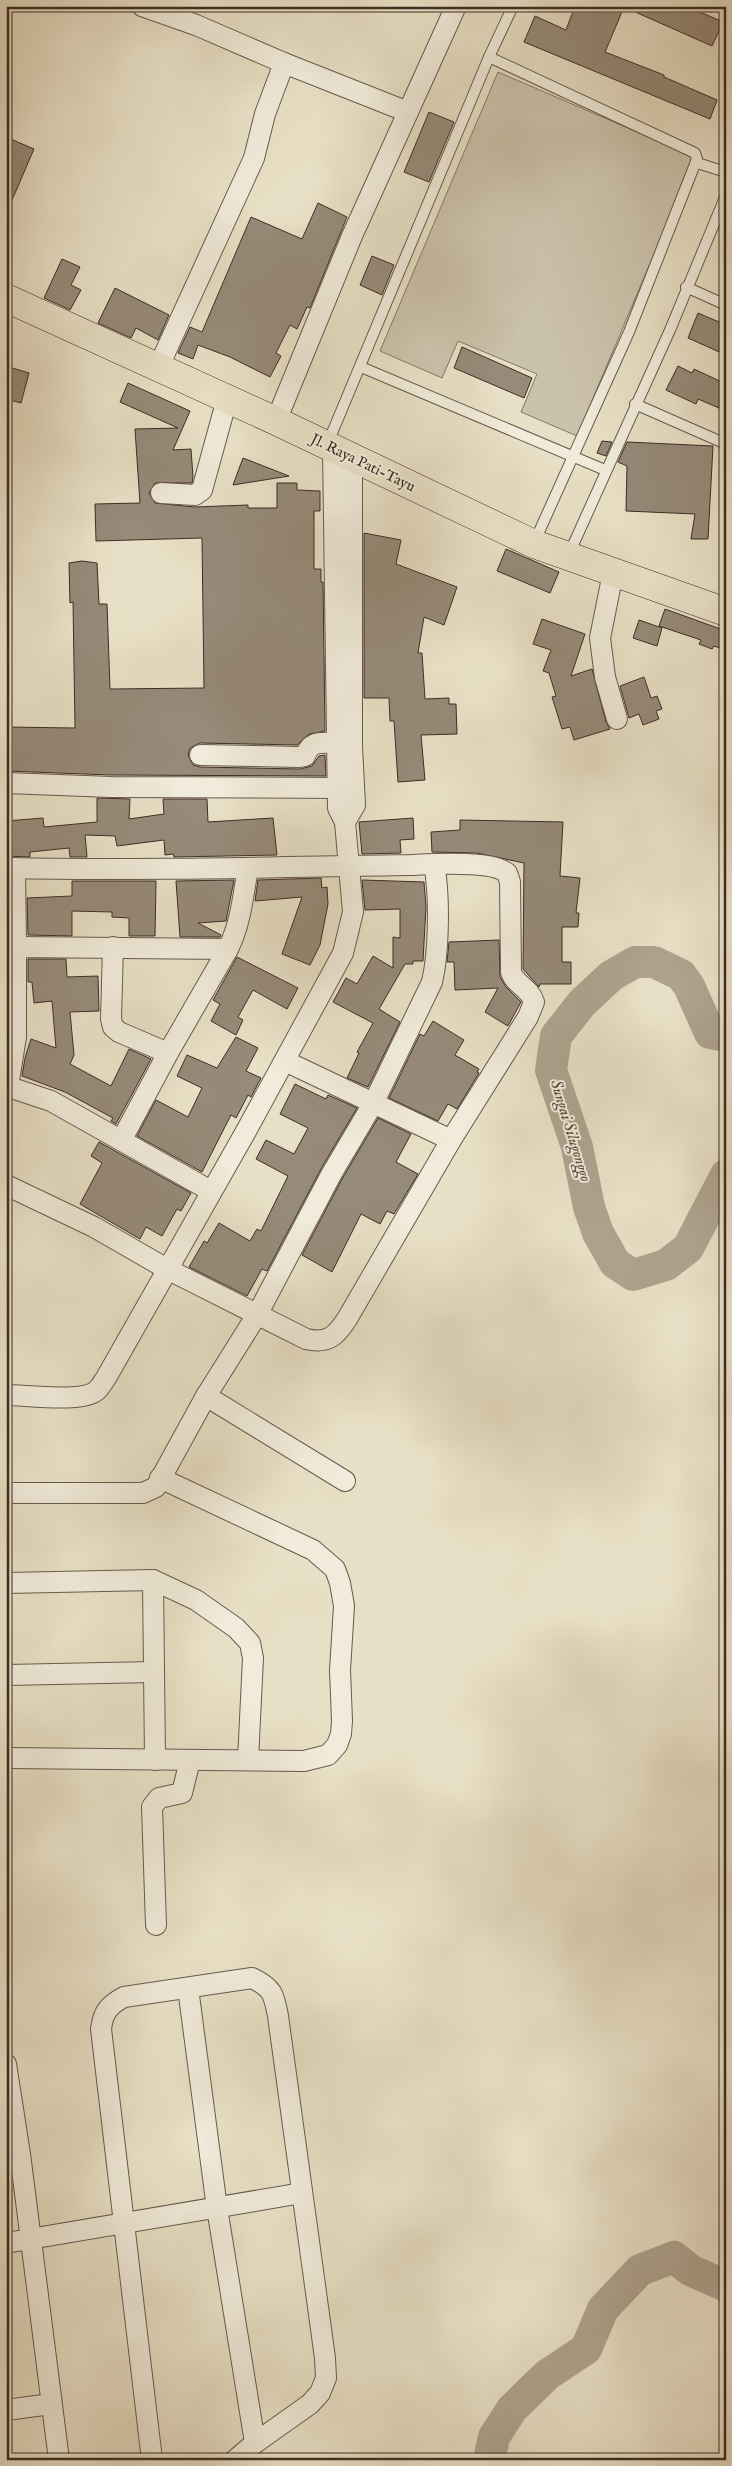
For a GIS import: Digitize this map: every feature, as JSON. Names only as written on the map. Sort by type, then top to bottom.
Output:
[{"type":"main road","name":"Jl. Raya Pati-Tayu","points":[[6,298],[276,421],[534,544],[568,558],[726,612]]},
{"type":"street","points":[[142,6],[196,24],[284,63],[408,112]]},
{"type":"street","points":[[276,421],[352,236],[456,6]]},
{"type":"street","points":[[158,368],[254,158],[265,114],[284,63]]},
{"type":"street","points":[[161,493],[195,495],[202,490],[227,399]]},
{"type":"street","points":[[6,1395],[87,1395],[96,1390],[115,1362],[212,1191],[343,953],[353,912],[345,822],[338,808],[345,788],[337,451]]},
{"type":"street","points":[[613,573],[600,638],[605,677],[617,719]]},
{"type":"street","points":[[344,720],[336,743],[345,788]]},
{"type":"street","points":[[200,755],[300,758],[305,756],[309,746],[314,743],[336,743]]},
{"type":"street","points":[[6,783],[111,787],[345,788]]},
{"type":"street","points":[[6,1492],[143,1493],[156,1487],[206,1396],[258,1313],[332,1173],[374,1102],[432,982],[435,967],[437,880],[434,864]]},
{"type":"street","points":[[6,1185],[94,1227],[167,1268],[312,1341],[324,1340],[338,1332],[452,1140],[528,1017],[534,1002],[531,995],[514,980],[511,972],[510,882],[507,873],[495,866],[434,864],[248,868],[11,868],[16,947],[16,1037],[7,1087],[51,1100],[212,1191]]},
{"type":"street","points":[[122,1139],[236,933],[241,915],[248,868]]},
{"type":"street","points":[[16,947],[228,949]]},
{"type":"street","points":[[113,947],[111,1019],[113,1027],[119,1032],[168,1053]]},
{"type":"street","points":[[285,1061],[452,1140]]},
{"type":"street","points":[[206,1396],[345,1481]]},
{"type":"street","points":[[6,1758],[155,1760],[317,1759],[328,1755],[337,1745],[342,1721],[340,1670],[344,1606],[340,1583],[335,1569],[313,1550],[160,1478]]},
{"type":"street","points":[[6,1583],[153,1580],[196,1600],[236,1628],[250,1643],[253,1658],[248,1760]]},
{"type":"street","points":[[153,1580],[155,1760]]},
{"type":"street","points":[[6,1674],[154,1672]]},
{"type":"street","points":[[156,1925],[152,1806],[159,1798],[182,1794],[190,1760]]},
{"type":"street","points":[[152,2460],[102,2016],[111,2004],[124,1997],[252,1978],[267,1985],[274,1998],[325,2358],[326,2378],[320,2393],[310,2404],[255,2443],[235,2460]]},
{"type":"street","points":[[188,1988],[216,2208],[255,2443]]},
{"type":"street","points":[[6,2064],[12,2139],[31,2239],[59,2460]]},
{"type":"street","points":[[6,2243],[302,2193]]},
{"type":"street","points":[[6,2410],[51,2404]]},
{"type":"lane","points":[[337,451],[361,367],[489,57],[513,6]]},
{"type":"lane","points":[[718,6],[726,10]]},
{"type":"lane","points":[[489,57],[695,153],[697,163],[629,332],[575,457],[534,544]]},
{"type":"lane","points":[[697,163],[726,172]]},
{"type":"lane","points":[[568,558],[605,470],[670,330],[686,287],[726,195]]},
{"type":"lane","points":[[686,287],[726,305]]},
{"type":"lane","points":[[361,367],[605,470]]},
{"type":"lane","points":[[635,404],[726,444]]},
{"type":"shaded area","points":[[498,72],[695,157],[577,436],[521,412],[537,374],[458,341],[442,378],[380,351]]},
{"type":"building","points":[[575,6],[686,6],[723,22],[712,46],[624,7],[605,52],[664,75],[664,77],[717,100],[710,119],[524,42],[535,16],[566,30]]},
{"type":"building","points":[[429,112],[454,122],[429,182],[404,172]]},
{"type":"building","points":[[6,137],[34,149],[6,214]]},
{"type":"building","points":[[318,203],[347,217],[310,308],[307,307],[297,329],[290,325],[276,353],[281,356],[270,377],[230,357],[198,345],[193,359],[178,353],[190,327],[202,332],[251,217],[302,239]]},
{"type":"building","points":[[372,256],[394,265],[382,295],[360,285]]},
{"type":"building","points":[[62,259],[80,267],[71,285],[81,290],[70,310],[44,298]]},
{"type":"building","points":[[115,288],[169,315],[158,340],[136,328],[131,338],[98,323]]},
{"type":"building","points":[[698,313],[726,325],[726,355],[688,338]]},
{"type":"building","points":[[462,347],[532,378],[524,398],[454,368]]},
{"type":"building","points":[[6,366],[29,373],[21,403],[6,399]]},
{"type":"building","points":[[678,366],[692,373],[694,369],[726,384],[726,411],[698,399],[696,404],[666,390]]},
{"type":"building","points":[[128,383],[190,411],[173,450],[191,449],[192,483],[155,483],[149,493],[155,503],[194,507],[248,505],[248,508],[277,508],[277,483],[297,483],[297,490],[320,491],[320,511],[314,511],[314,569],[321,569],[321,582],[323,582],[325,731],[309,734],[297,745],[200,743],[190,748],[188,755],[193,765],[200,767],[300,769],[312,766],[319,756],[325,755],[326,776],[111,775],[6,771],[6,727],[75,728],[73,602],[70,603],[69,563],[82,561],[97,563],[99,604],[107,604],[110,689],[204,688],[202,538],[96,541],[95,504],[140,503],[135,429],[178,428],[120,402]]},
{"type":"building","points":[[602,441],[612,442],[606,456],[597,453]]},
{"type":"building","points":[[627,442],[713,446],[708,539],[691,539],[695,514],[626,511],[627,466],[618,462]]},
{"type":"building","points":[[243,458],[289,476],[233,485]]},
{"type":"building","points":[[364,533],[401,540],[396,564],[457,587],[444,625],[424,617],[418,653],[422,653],[425,699],[449,698],[449,704],[456,704],[457,734],[421,735],[425,780],[398,782],[394,721],[390,721],[389,698],[364,698]]},
{"type":"building","points":[[506,549],[559,572],[550,593],[497,571]]},
{"type":"building","points":[[665,609],[726,631],[726,650],[714,646],[712,649],[699,644],[701,640],[659,626]]},
{"type":"building","points":[[542,619],[585,634],[571,676],[592,669],[606,722],[610,729],[574,740],[570,727],[562,729],[552,697],[556,696],[549,673],[543,671],[551,650],[533,644]]},
{"type":"building","points":[[639,620],[662,628],[657,646],[633,638]]},
{"type":"building","points":[[644,677],[651,698],[657,696],[662,709],[656,711],[659,719],[643,725],[639,714],[629,718],[620,686]]},
{"type":"building","points":[[97,798],[130,799],[129,819],[164,814],[163,799],[207,799],[208,822],[273,818],[277,855],[174,857],[173,854],[165,855],[164,840],[117,846],[115,836],[85,835],[87,857],[70,857],[69,848],[30,852],[30,857],[6,856],[6,821],[43,818],[44,827],[97,822]]},
{"type":"building","points":[[413,818],[414,839],[400,840],[401,853],[362,854],[359,822]]},
{"type":"building","points":[[460,820],[563,822],[560,876],[580,878],[576,913],[579,913],[578,927],[562,927],[562,962],[571,962],[571,984],[540,984],[539,987],[523,969],[524,863],[477,853],[432,852],[431,832],[460,830]]},
{"type":"building","points":[[321,878],[322,888],[327,887],[328,904],[320,945],[310,965],[282,954],[302,897],[255,901],[258,880]]},
{"type":"building","points":[[234,880],[226,921],[198,923],[221,935],[220,937],[180,937],[176,881]]},
{"type":"building","points":[[362,880],[424,882],[426,907],[423,961],[413,961],[413,964],[405,964],[379,1009],[400,1022],[368,1087],[347,1078],[359,1053],[357,1052],[373,1023],[333,1002],[346,978],[357,984],[373,956],[393,968],[393,937],[400,938],[400,909],[365,910]]},
{"type":"building","points":[[72,881],[156,881],[155,936],[129,936],[129,918],[112,917],[112,912],[72,911],[72,936],[28,935],[27,898],[72,896]]},
{"type":"building","points":[[499,940],[500,977],[506,987],[521,1002],[508,1026],[485,1012],[498,988],[455,990],[454,962],[447,962],[449,942]]},
{"type":"building","points":[[237,957],[298,988],[287,1009],[253,990],[238,1017],[243,1020],[236,1035],[211,1021],[220,1004],[213,1000]]},
{"type":"building","points":[[28,959],[66,959],[67,977],[98,976],[99,1011],[70,1012],[74,1055],[70,1064],[111,1086],[129,1049],[151,1059],[116,1124],[111,1121],[113,1118],[65,1092],[22,1076],[31,1039],[56,1048],[52,1001],[34,1003],[32,982],[28,982]]},
{"type":"building","points":[[433,1021],[464,1040],[455,1055],[479,1069],[477,1072],[479,1073],[457,1109],[448,1104],[438,1121],[389,1098],[420,1034],[424,1036]]},
{"type":"building","points":[[236,1037],[258,1048],[246,1071],[261,1078],[251,1097],[248,1095],[236,1118],[231,1115],[202,1172],[137,1136],[156,1100],[188,1117],[202,1088],[177,1076],[187,1055],[217,1068]]},
{"type":"building","points":[[295,1084],[326,1099],[328,1095],[357,1108],[322,1167],[267,1271],[262,1269],[247,1296],[189,1267],[204,1241],[207,1243],[219,1223],[250,1241],[257,1229],[261,1231],[288,1176],[256,1159],[266,1140],[294,1154],[308,1128],[280,1114]]},
{"type":"building","points":[[378,1118],[411,1134],[396,1162],[418,1174],[394,1214],[387,1211],[380,1224],[361,1214],[332,1272],[302,1255],[342,1179]]},
{"type":"building","points":[[99,1142],[191,1193],[181,1211],[177,1209],[162,1236],[146,1227],[140,1239],[80,1204],[102,1163],[91,1156]]},
{"type":"waterway","name":"Sungai Silugonggo","points":[[726,1036],[710,1033],[689,986],[681,975],[654,962],[635,962],[611,976],[582,1003],[556,1036],[551,1070],[577,1147],[589,1207],[598,1233],[615,1263],[633,1275],[666,1265],[688,1248],[726,1175]]},
{"type":"waterway","name":"Sungai Silugonggo","points":[[489,2460],[494,2437],[512,2409],[547,2375],[586,2349],[603,2309],[640,2270],[674,2257],[690,2270],[726,2286]]}]
